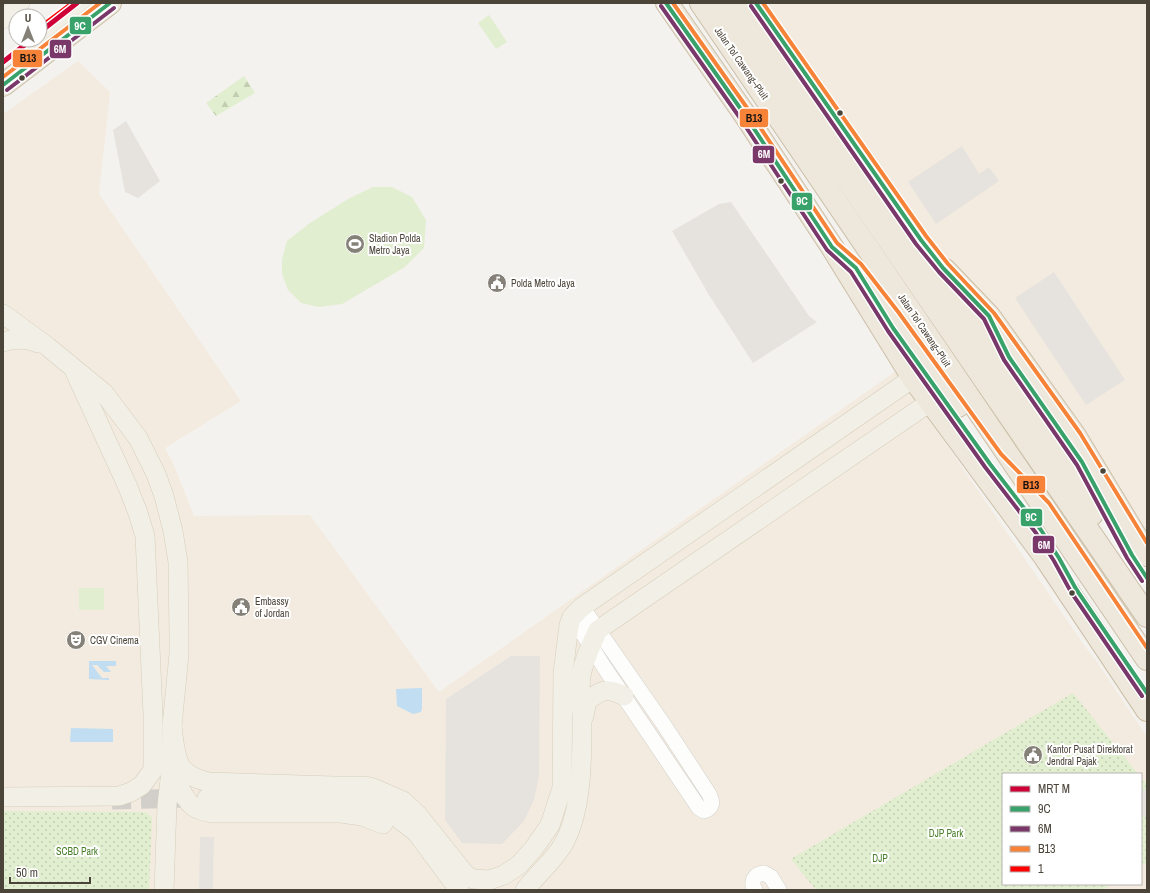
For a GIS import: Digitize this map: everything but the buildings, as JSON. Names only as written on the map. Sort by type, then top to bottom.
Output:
[{"type":"highway","points":[[3,85],[110,3]]},
{"type":"highway","points":[[667,3],[745,115],[832,247],[913,378],[1045,557],[1147,710]]},
{"type":"highway","name":"Jalan Tol Cawang–Pluit","points":[[701,3],[1147,659]]},
{"type":"highway","name":"Jalan Tol Cawang–Pluit","points":[[726,3],[1147,616]]},
{"type":"highway","points":[[751,3],[765,27],[1062,459],[1147,612]]},
{"type":"highway","points":[[756,3],[921,240],[944,268],[989,316],[1076,436],[1147,555]]},
{"type":"highway","points":[[832,247],[856,268],[894,316],[996,458],[1044,507]]},
{"type":"main road","points":[[3,19],[20,3]]},
{"type":"main road","points":[[3,72],[90,3]]},
{"type":"main road","points":[[82,24],[95,3]]},
{"type":"main road","points":[[3,314],[48,347],[104,393],[138,438],[156,474],[164,496],[173,531],[178,562],[179,654],[172,726],[164,890]]},
{"type":"main road","points":[[3,342],[12,339],[28,339],[48,347]]},
{"type":"main road","points":[[3,798],[119,796],[131,792],[142,784],[153,770],[153,714],[144,534],[124,479],[73,367]]},
{"type":"main road","points":[[172,726],[176,755],[181,769],[196,780],[225,783],[365,786],[378,790],[403,801],[417,814],[465,874],[473,879],[490,880],[504,875],[519,865],[534,848],[550,825],[562,788],[563,673],[569,625],[577,612],[913,378]]},
{"type":"main road","points":[[525,887],[553,858],[565,841],[573,821],[580,787],[582,724],[581,677],[586,657],[594,638],[930,402]]},
{"type":"main road","points":[[843,426],[860,450]]},
{"type":"main road","points":[[582,724],[587,701],[596,694],[602,690],[615,691],[624,696]]},
{"type":"main road","points":[[153,714],[167,805]]},
{"type":"main road","points":[[171,771],[182,791],[193,806],[204,812],[341,813],[362,816],[386,825],[427,847]]},
{"type":"main road","points":[[207,798],[373,799],[394,807],[428,828]]},
{"type":"main road","points":[[358,800],[391,813],[416,832],[459,890]]},
{"type":"main road","points":[[440,866],[447,890]]},
{"type":"street","points":[[577,612],[594,638],[664,725],[709,794],[712,803],[708,810],[704,812],[699,808],[624,696],[594,638]]},
{"type":"street","points":[[755,890],[753,883],[756,875],[764,873],[771,877],[779,890]]},
{"type":"shaded area","points":[[756,3],[1147,3],[1147,553],[921,240]]},
{"type":"shaded area","points":[[78,61],[110,92],[99,194],[241,401],[165,448],[174,465],[194,516],[310,515],[439,692],[896,371],[1147,737],[1147,890],[3,890],[3,114]]},
{"type":"shaded area","points":[[126,121],[160,181],[138,198],[125,192],[113,130]]},
{"type":"shaded area","points":[[962,146],[979,174],[989,167],[999,181],[936,224],[908,182]]},
{"type":"shaded area","points":[[731,202],[809,316],[817,322],[753,363],[709,295],[672,231],[719,204]]},
{"type":"shaded area","points":[[1054,272],[1125,380],[1086,405],[1015,298]]},
{"type":"shaded area","points":[[511,656],[540,656],[539,776],[534,800],[524,821],[502,844],[462,843],[445,820],[446,699]]},
{"type":"shaded area","points":[[1147,788],[1147,818],[1142,816],[1142,791]]},
{"type":"shaded area","points":[[200,837],[214,837],[213,890],[199,890]]},
{"type":"green space","points":[[489,15],[507,42],[496,49],[478,23]]},
{"type":"green space","points":[[244,76],[255,93],[216,116],[206,103]]},
{"type":"green space","name":"Stadion Polda Metro Jaya","points":[[373,187],[392,187],[412,197],[426,220],[424,248],[405,267],[342,304],[319,307],[301,303],[288,290],[282,274],[282,259],[287,241],[310,223],[350,198]]},
{"type":"green space","points":[[79,588],[104,588],[104,610],[79,610]]},
{"type":"green space","name":"DJP Park","points":[[1073,693],[1137,773],[1002,773],[1002,885],[1110,885],[1103,890],[816,890],[791,859]]},
{"type":"green space","points":[[1142,778],[1147,785],[1147,862],[1142,865]]},
{"type":"green space","name":"SCBD Park","points":[[3,811],[146,812],[152,818],[149,890],[3,890]]},
{"type":"water","points":[[89,661],[116,661],[116,666],[106,666],[111,672],[104,672],[97,665],[92,665],[102,678],[109,678],[109,680],[89,679]]},
{"type":"water","points":[[422,688],[421,712],[413,714],[397,706],[396,689]]},
{"type":"water","points":[[71,728],[113,729],[113,742],[70,742]]},
{"type":"tunnel","points":[[112,800],[184,798]]},
{"type":"metro line","name":"M","points":[[48,26],[77,3]]},
{"type":"metro line","name":"M","points":[[3,62],[21,48]]},
{"type":"transit line","name":"1","points":[[48,21],[72,3]]},
{"type":"transit line","name":"B13","points":[[3,77],[100,3]]},
{"type":"transit line","name":"9C","points":[[3,85],[110,3]]},
{"type":"transit line","name":"9C","points":[[666,3],[745,115],[832,247],[856,268],[893,328],[990,464],[1041,530],[1076,589],[1147,693]]},
{"type":"transit line","name":"B13","points":[[673,3],[750,112],[837,243],[861,264],[899,313],[1001,454],[1049,503],[1147,648]]},
{"type":"transit line","name":"9C","points":[[756,3],[921,240],[943,268],[989,316],[1009,357],[1082,462],[1132,555],[1147,578]]},
{"type":"transit line","name":"B13","points":[[763,3],[926,236],[948,264],[994,313],[1080,433],[1147,543]]},
{"type":"transit line","name":"6M","points":[[661,6],[740,118],[827,250],[851,272],[888,331],[985,467],[1036,533],[1071,592],[1142,696]]},
{"type":"transit line","name":"6M","points":[[751,6],[916,244],[939,272],[984,319],[1004,360],[1077,465],[1127,558],[1142,581]]},
{"type":"transit line","name":"6M","points":[[7,90],[114,8]]},
{"type":"place","name":"Stadion Polda Metro Jaya","points":[[355,244]]},
{"type":"place","name":"Polda Metro Jaya","points":[[497,283]]},
{"type":"place","name":"Embassy of Jordan","points":[[241,607]]},
{"type":"place","name":"CGV Cinema","points":[[76,640]]},
{"type":"place","name":"Kantor Pusat Direktorat Jendral Pajak","points":[[1033,755]]},
{"type":"park label","name":"DJP","points":[[880,858]]}]
